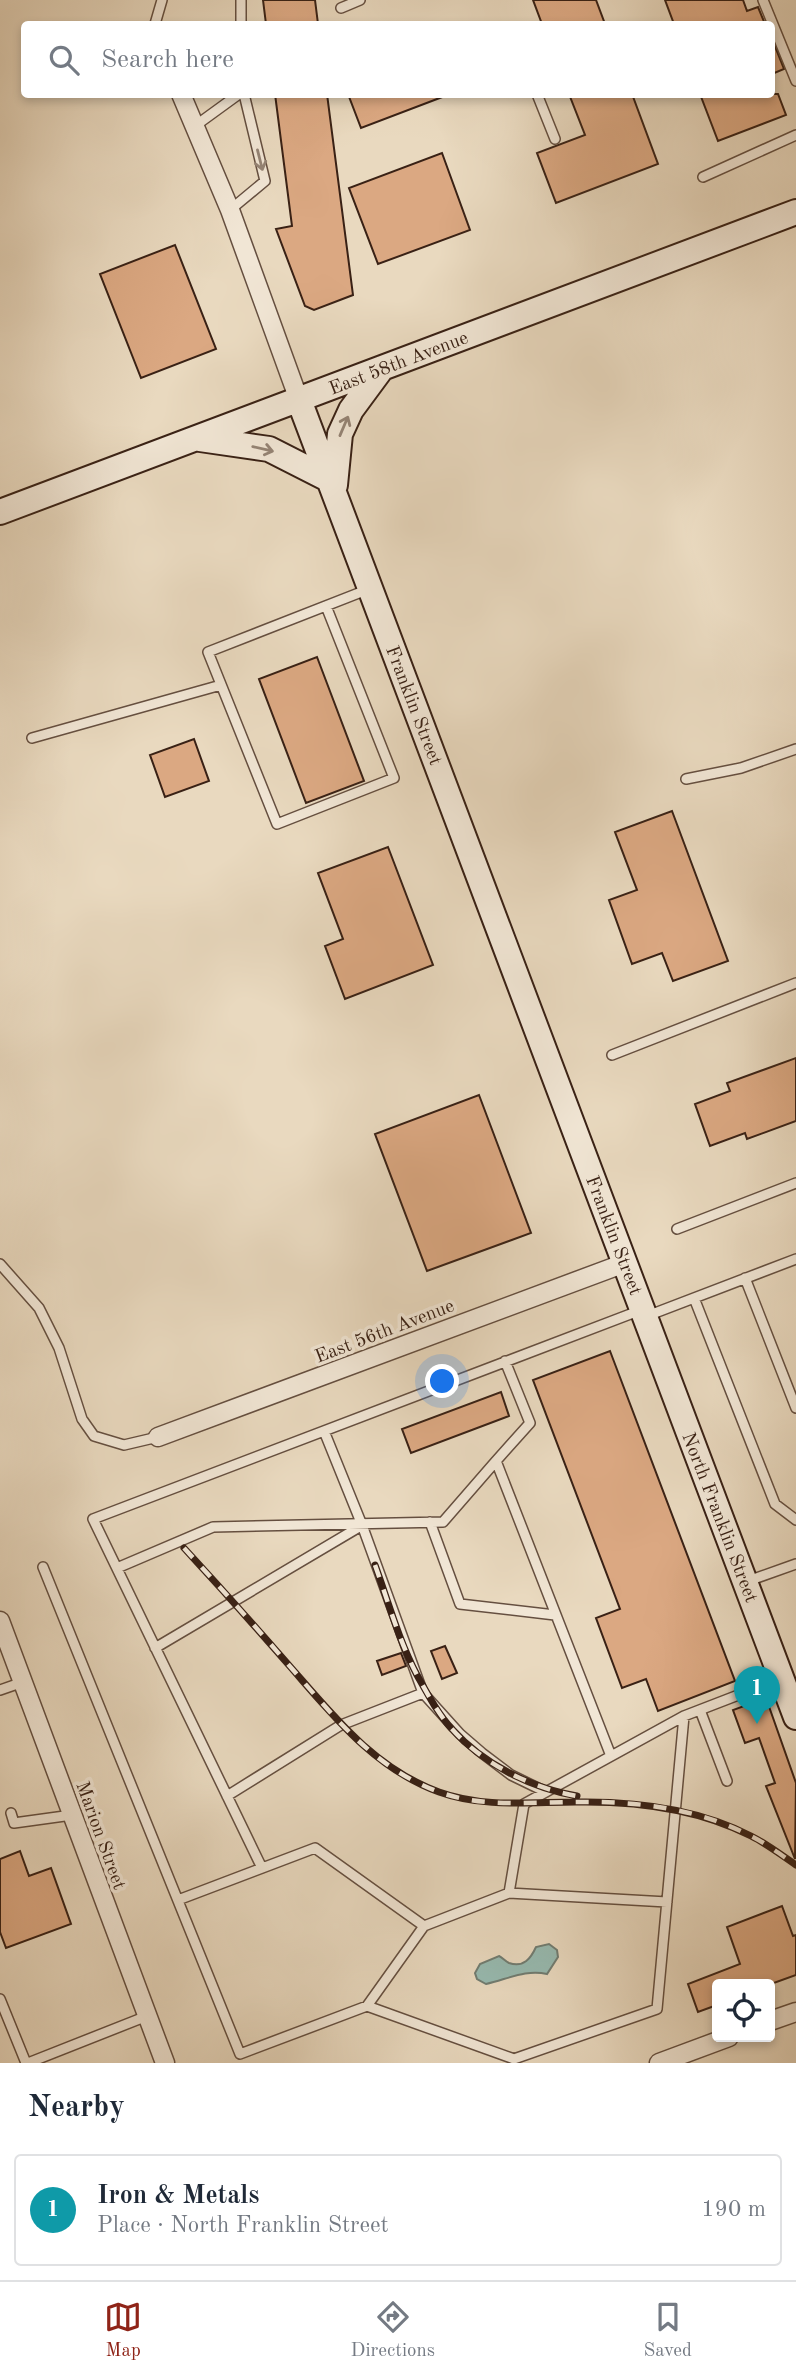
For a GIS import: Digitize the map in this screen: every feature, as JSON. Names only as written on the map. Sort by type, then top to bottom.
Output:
[{"type":"street","name":"Franklin Street","points":[[183,98],[230,210],[299,400],[644,1313]]},
{"type":"street","name":"East 58th Avenue","points":[[0,512],[796,212]]},
{"type":"street","points":[[196,439],[269,449],[332,486],[340,434],[351,410],[382,368]]},
{"type":"street","name":"East 56th Avenue","points":[[158,1437],[625,1263]]},
{"type":"street","name":"North Franklin Street","points":[[644,1313],[795,1713]]},
{"type":"street","name":"Marion Street","points":[[0,1621],[165,2063]]},
{"type":"street","points":[[775,2020],[795,2015]]},
{"type":"street","points":[[659,2063],[716,2042]]},
{"type":"lane","points":[[157,21],[162,0]]},
{"type":"lane","points":[[241,0],[241,21]]},
{"type":"lane","points":[[762,0],[771,21]]},
{"type":"lane","points":[[341,8],[354,1]]},
{"type":"lane","points":[[775,31],[796,81]]},
{"type":"lane","points":[[195,126],[236,98]]},
{"type":"lane","points":[[230,210],[265,181],[243,98]]},
{"type":"lane","points":[[539,98],[555,139]]},
{"type":"lane","points":[[703,177],[796,135]]},
{"type":"lane","points":[[326,606],[394,778],[277,824],[208,652],[326,606],[371,589]]},
{"type":"lane","points":[[32,738],[221,685]]},
{"type":"lane","points":[[686,779],[741,768],[796,749]]},
{"type":"lane","points":[[612,1055],[796,983]]},
{"type":"lane","points":[[677,1229],[796,1183]]},
{"type":"lane","points":[[262,1868],[93,1519],[505,1361],[694,1298],[796,1259]]},
{"type":"lane","points":[[0,1264],[39,1308],[59,1348],[82,1419],[94,1436],[124,1445],[158,1437]]},
{"type":"lane","points":[[745,1278],[796,1408]]},
{"type":"lane","points":[[694,1298],[775,1504],[796,1520]]},
{"type":"lane","points":[[117,1568],[213,1527],[443,1522],[530,1423],[505,1361]]},
{"type":"lane","points":[[324,1431],[362,1525],[423,1693],[460,1734],[482,1753],[511,1774],[546,1792]]},
{"type":"lane","points":[[496,1461],[611,1756]]},
{"type":"lane","points":[[430,1522],[460,1604],[555,1615]]},
{"type":"lane","points":[[155,1647],[362,1525]]},
{"type":"lane","points":[[746,1582],[796,1564]]},
{"type":"lane","points":[[43,1567],[240,2054],[367,2006],[424,1926],[509,1893],[667,1902]]},
{"type":"lane","points":[[509,1893],[524,1804],[684,1716],[782,1679]]},
{"type":"lane","points":[[0,1690],[23,1682]]},
{"type":"lane","points":[[227,1796],[341,1725],[423,1693]]},
{"type":"lane","points":[[700,1710],[727,1781]]},
{"type":"lane","points":[[367,2006],[513,2059],[657,2009],[684,1716]]},
{"type":"lane","points":[[11,1813],[14,1823],[72,1815]]},
{"type":"lane","points":[[178,1900],[314,1848],[424,1926]]},
{"type":"lane","points":[[0,1999],[27,2063],[147,2016]]},
{"type":"water","points":[[549,1944],[557,1950],[558,1957],[547,1974],[524,1974],[486,1984],[477,1979],[475,1973],[480,1964],[499,1956],[509,1963],[523,1963],[536,1947]]},
{"type":"building","points":[[263,0],[315,0],[318,21],[266,21]]},
{"type":"building","points":[[533,0],[596,0],[604,21],[541,21]]},
{"type":"building","points":[[665,0],[743,0],[747,11],[758,7],[764,21],[673,21]]},
{"type":"building","points":[[775,46],[784,69],[775,73]]},
{"type":"building","points":[[775,94],[778,94],[786,115],[718,141],[702,98],[775,98]]},
{"type":"building","points":[[276,98],[328,98],[353,295],[314,310],[305,306],[276,229],[292,226]]},
{"type":"building","points":[[350,98],[440,98],[361,128]]},
{"type":"building","points":[[571,98],[633,98],[658,164],[556,203],[537,153],[585,135]]},
{"type":"building","points":[[442,153],[470,230],[378,264],[349,188]]},
{"type":"building","points":[[175,245],[216,349],[141,378],[100,274]]},
{"type":"building","points":[[317,657],[364,781],[306,803],[259,679]]},
{"type":"building","points":[[194,739],[209,781],[165,797],[150,755]]},
{"type":"building","points":[[672,811],[728,961],[673,981],[662,953],[632,964],[609,900],[637,890],[615,832]]},
{"type":"building","points":[[388,847],[433,965],[345,999],[325,946],[343,939],[318,873]]},
{"type":"building","points":[[796,1058],[796,1121],[747,1139],[745,1133],[710,1146],[695,1104],[730,1091],[727,1083]]},
{"type":"building","points":[[479,1095],[531,1233],[427,1271],[375,1134]]},
{"type":"building","points":[[610,1351],[735,1681],[658,1711],[646,1679],[622,1688],[596,1618],[620,1609],[533,1380]]},
{"type":"building","points":[[501,1392],[509,1416],[411,1453],[402,1429]]},
{"type":"building","points":[[445,1646],[457,1673],[442,1679],[431,1651]]},
{"type":"building","points":[[401,1653],[406,1666],[382,1675],[377,1661]]},
{"type":"building","points":[[766,1698],[796,1783],[795,1859],[766,1786],[775,1783],[759,1738],[745,1743],[733,1710]]},
{"type":"building","points":[[20,1851],[29,1876],[51,1868],[71,1924],[6,1948],[0,1932],[0,1859]]},
{"type":"building","points":[[782,1906],[793,1936],[796,1935],[796,1975],[775,1983],[775,1979],[712,1979],[712,2007],[698,2012],[688,1984],[740,1964],[727,1927]]},
{"type":"railway","points":[[184,1548],[337,1720],[374,1754],[415,1782],[456,1797],[490,1802],[621,1803],[666,1808],[730,1826],[768,1846],[796,1865]]},
{"type":"railway","points":[[375,1565],[399,1635],[417,1675],[452,1729],[478,1753],[509,1773],[542,1787],[577,1796]]},
{"type":"place","name":"Iron & Metals","points":[[757,1724]]}]
